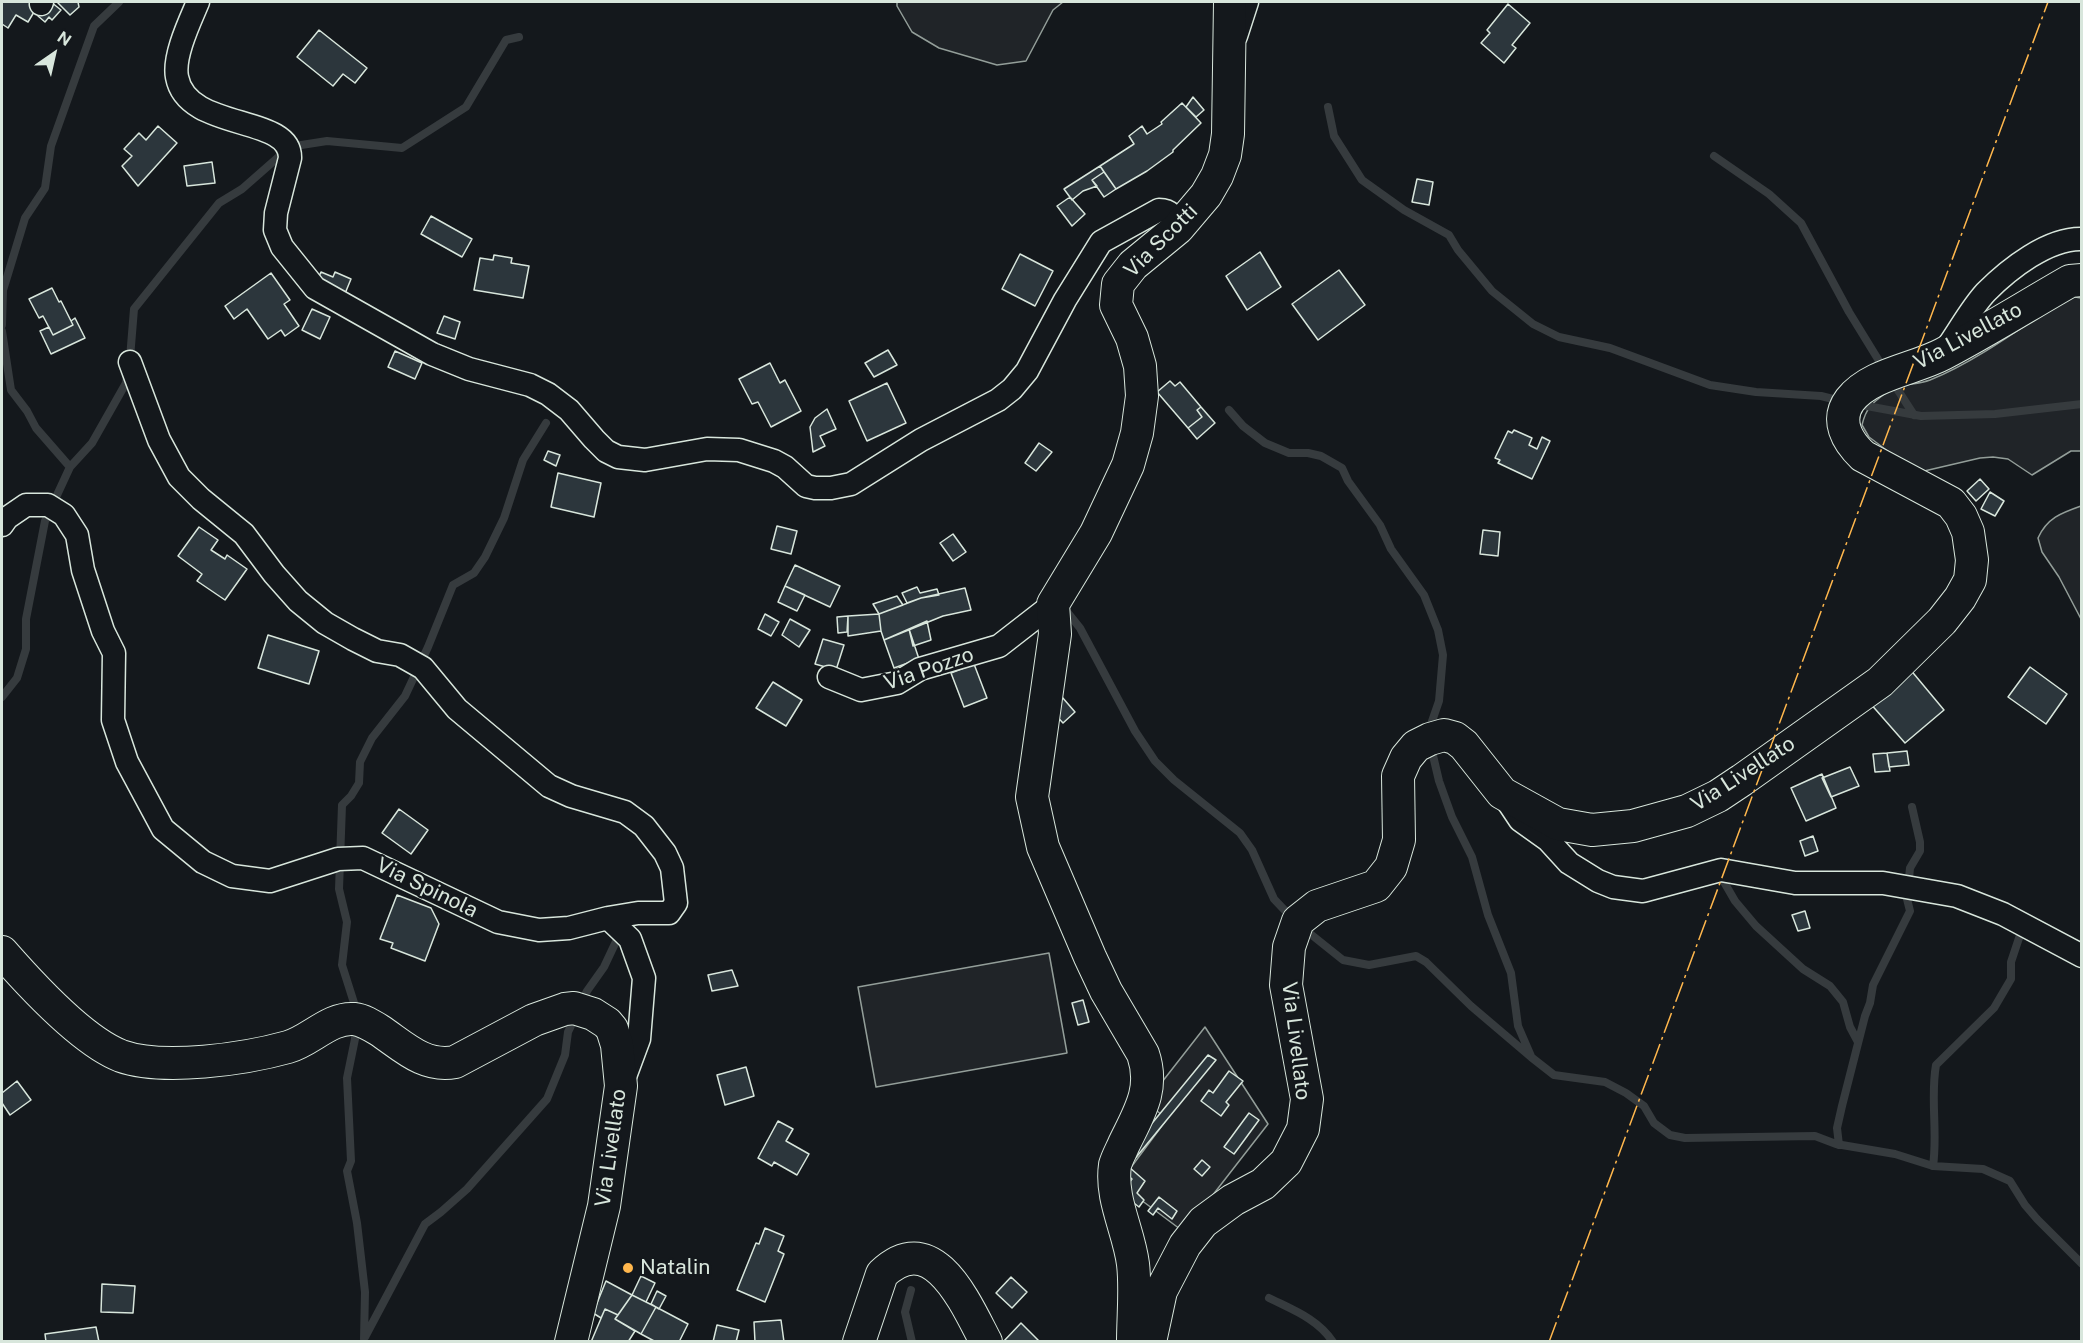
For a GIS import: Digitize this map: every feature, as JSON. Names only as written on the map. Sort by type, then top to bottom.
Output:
[{"type":"street","points":[[198,2],[185,31],[177,79],[183,92],[194,106],[270,132],[290,150],[276,213],[275,230],[282,247],[309,282],[315,288],[432,354],[469,369],[530,385],[548,394],[569,410],[606,451],[618,457],[645,460],[707,449],[739,450],[774,460],[806,486],[831,488],[851,484],[921,440],[998,400],[1012,389],[1027,371],[1065,300],[1101,242],[1159,210],[1169,212],[1177,220],[1178,228]]},
{"type":"street","name":"Via Scotti","points":[[1053,604],[1096,533],[1128,465],[1137,433],[1142,396],[1140,366],[1132,338],[1116,306],[1118,284],[1133,265],[1178,228],[1206,195],[1225,155],[1228,134],[1230,2]]},
{"type":"street","points":[[1228,60],[1247,2]]},
{"type":"street","points":[[1941,355],[1986,293],[2013,269],[2051,244],[2082,239]]},
{"type":"street","name":"Via Livellato","points":[[1150,1341],[1161,1291],[1185,1245],[1203,1222],[1233,1200],[1263,1184],[1286,1162],[1303,1129],[1306,1099],[1286,985],[1289,947],[1299,921],[1317,906],[1376,886],[1391,867],[1399,840],[1398,776],[1406,758],[1416,746],[1430,738],[1444,735],[1455,738],[1502,793],[1558,824],[1592,830],[1633,826],[1688,811],[1743,780],[1880,682],[1935,628],[1960,598],[1970,580],[1972,560],[1968,532],[1961,516],[1951,503],[1863,456],[1852,445],[1843,422],[1843,413],[1848,402],[1864,385],[1941,355],[2070,281],[2082,280]]},
{"type":"street","name":"Via Spinola","points":[[2,525],[7,518],[26,505],[48,505],[64,515],[77,535],[83,570],[103,631],[114,653],[113,720],[127,762],[163,829],[203,862],[232,876],[270,881],[338,859],[363,858],[498,922],[539,930],[569,928],[638,913],[669,913],[676,903],[672,868],[666,853],[644,826],[626,812],[571,796],[549,786],[457,709],[423,668],[400,655],[376,651],[353,639],[325,623],[298,601],[244,534],[201,499],[179,477],[159,440],[130,362]]},
{"type":"street","points":[[1053,604],[1055,634],[1032,797],[1043,847],[1106,991],[1143,1054],[1148,1079],[1142,1106],[1116,1163],[1114,1179],[1133,1264],[1133,1341]]},
{"type":"street","name":"Via Pozzo","points":[[829,677],[861,690],[897,683],[920,669],[999,646],[1053,604]]},
{"type":"street","points":[[1502,793],[1520,820],[1548,840],[1569,863],[1598,881],[1613,887],[1643,891],[1721,870],[1795,883],[1882,883],[1957,896],[2002,914],[2082,956]]},
{"type":"street","points":[[608,918],[630,939],[644,978],[639,1039],[621,1086]]},
{"type":"street","name":"Via Livellato","points":[[2,952],[21,974],[81,1031],[102,1046],[123,1056],[152,1062],[217,1060],[264,1053],[291,1046],[340,1021],[356,1019],[370,1024],[418,1057],[441,1064],[455,1062],[553,1012],[574,1008],[601,1018],[612,1029],[617,1045],[621,1086],[604,1206],[571,1341]]},
{"type":"street","points":[[859,1341],[882,1274],[890,1266],[910,1257],[922,1258],[949,1278],[961,1293],[986,1341]]},
{"type":"shaded area","points":[[897,2],[1063,2],[1053,10],[1026,61],[997,65],[939,48],[912,32]]},
{"type":"shaded area","points":[[2069,296],[2081,298],[2081,451],[2071,451],[2032,475],[2008,459],[1993,457],[1920,472],[1906,465],[1869,437],[1862,425],[1865,414],[1873,403],[1886,393],[1897,387],[1930,380],[1966,363]]},
{"type":"shaded area","points":[[2082,506],[2081,619],[2059,577],[2042,552],[2038,538],[2055,517]]},
{"type":"shaded area","points":[[1049,953],[1067,1053],[876,1087],[858,987]]},
{"type":"shaded area","points":[[1205,1027],[1268,1124],[1184,1232],[1129,1191],[1129,1170],[1167,1119],[1152,1107],[1155,1091]]},
{"type":"building","points":[[2,2],[40,2],[28,22],[16,15],[8,28],[2,24]]},
{"type":"building","points":[[51,2],[61,10],[52,20],[49,17],[45,22],[38,16]]},
{"type":"building","points":[[57,2],[78,2],[79,7],[70,15]]},
{"type":"building","points":[[1508,4],[1530,23],[1512,45],[1516,48],[1504,63],[1481,43],[1490,33],[1487,30]]},
{"type":"building","points":[[319,30],[367,68],[355,83],[343,74],[333,86],[297,57]]},
{"type":"building","points":[[1193,97],[1204,110],[1196,117],[1186,107]]},
{"type":"building","points":[[1182,103],[1201,123],[1173,152],[1116,189],[1100,166],[1134,144],[1129,136],[1142,126],[1147,134],[1162,124],[1161,122]]},
{"type":"building","points":[[158,126],[177,143],[138,186],[122,166],[132,156],[124,149],[139,133],[146,140]]},
{"type":"building","points":[[212,162],[215,183],[187,186],[184,166]]},
{"type":"building","points":[[1100,166],[1104,172],[1092,180],[1097,186],[1083,191],[1072,200],[1064,189]]},
{"type":"building","points":[[1104,172],[1116,189],[1104,197],[1092,180]]},
{"type":"building","points":[[1417,179],[1433,182],[1429,205],[1412,202]]},
{"type":"building","points":[[1070,197],[1085,214],[1072,226],[1057,206]]},
{"type":"building","points":[[431,216],[472,239],[462,257],[421,234]]},
{"type":"building","points":[[1260,252],[1281,287],[1247,310],[1226,276]]},
{"type":"building","points":[[1020,254],[1053,271],[1035,306],[1002,289]]},
{"type":"building","points":[[494,255],[512,258],[511,263],[529,266],[523,298],[474,290],[480,258],[493,260]]},
{"type":"building","points":[[1339,270],[1365,305],[1318,340],[1292,304]]},
{"type":"building","points":[[321,272],[333,277],[335,272],[351,279],[344,296],[316,283]]},
{"type":"building","points":[[271,273],[290,300],[284,304],[299,326],[285,336],[281,330],[268,339],[247,309],[234,319],[225,306]]},
{"type":"building","points":[[52,288],[73,325],[53,335],[43,316],[39,318],[29,299]]},
{"type":"building","points":[[312,309],[330,317],[320,339],[302,330]]},
{"type":"building","points":[[444,316],[460,322],[455,339],[437,333]]},
{"type":"building","points":[[75,318],[85,338],[51,354],[40,331],[49,327],[53,335],[73,325],[71,321]]},
{"type":"building","points":[[888,350],[897,365],[874,377],[865,363]]},
{"type":"building","points":[[395,351],[422,363],[415,379],[388,367]]},
{"type":"building","points":[[770,363],[780,383],[785,380],[801,411],[771,427],[758,402],[752,404],[739,379]]},
{"type":"building","points":[[1170,381],[1175,386],[1180,382],[1201,407],[1197,410],[1202,417],[1188,428],[1157,392]]},
{"type":"building","points":[[887,383],[906,423],[867,441],[849,401]]},
{"type":"building","points":[[1201,407],[1215,423],[1197,439],[1188,428],[1202,417],[1197,410]]},
{"type":"building","points":[[827,409],[836,429],[820,436],[825,446],[813,452],[810,427],[815,418]]},
{"type":"building","points":[[1514,430],[1532,438],[1529,445],[1537,449],[1542,437],[1550,441],[1532,479],[1498,463],[1500,460],[1495,458],[1508,431],[1512,433]]},
{"type":"building","points":[[1039,443],[1052,452],[1036,471],[1025,463]]},
{"type":"building","points":[[548,451],[560,455],[556,466],[544,460]]},
{"type":"building","points":[[558,473],[601,483],[594,517],[551,507]]},
{"type":"building","points":[[1980,479],[1989,489],[1976,501],[1967,491]]},
{"type":"building","points":[[1990,492],[2004,501],[1995,516],[1981,509]]},
{"type":"building","points":[[777,526],[797,531],[791,554],[771,549]]},
{"type":"building","points":[[199,527],[218,540],[211,550],[225,559],[227,555],[247,569],[225,600],[197,581],[202,574],[178,556]]},
{"type":"building","points":[[1483,530],[1500,532],[1498,556],[1480,554]]},
{"type":"building","points":[[953,534],[966,552],[953,561],[940,543]]},
{"type":"building","points":[[795,565],[840,586],[830,607],[785,586]]},
{"type":"building","points":[[785,586],[805,595],[797,611],[778,602]]},
{"type":"building","points":[[917,587],[920,593],[937,589],[939,595],[907,603],[902,593]]},
{"type":"building","points":[[965,588],[971,610],[943,616],[884,640],[879,614],[921,598]]},
{"type":"building","points":[[897,596],[903,605],[879,614],[873,604]]},
{"type":"building","points":[[765,614],[779,622],[771,636],[758,629]]},
{"type":"building","points":[[879,614],[881,631],[848,636],[848,616]]},
{"type":"building","points":[[848,616],[847,632],[838,633],[837,617]]},
{"type":"building","points":[[790,619],[810,630],[799,647],[782,635]]},
{"type":"building","points":[[927,621],[931,640],[913,646],[909,629]]},
{"type":"building","points":[[909,629],[919,659],[894,668],[884,640]]},
{"type":"building","points":[[268,635],[319,651],[309,684],[258,668]]},
{"type":"building","points":[[823,639],[844,645],[836,670],[815,664]]},
{"type":"building","points":[[974,664],[987,698],[964,707],[951,673]]},
{"type":"building","points":[[2030,667],[2067,694],[2046,724],[2008,697]]},
{"type":"building","points":[[1909,668],[1944,710],[1905,743],[1869,702]]},
{"type":"building","points":[[773,682],[802,700],[786,726],[756,708]]},
{"type":"building","points":[[1062,697],[1075,712],[1063,723],[1051,710]]},
{"type":"building","points":[[1907,751],[1909,765],[1889,767],[1887,753]]},
{"type":"building","points":[[1887,753],[1890,771],[1875,772],[1873,754]]},
{"type":"building","points":[[1850,767],[1859,786],[1831,797],[1822,778]]},
{"type":"building","points":[[1822,774],[1836,808],[1806,821],[1791,788]]},
{"type":"building","points":[[399,809],[428,830],[411,854],[382,833]]},
{"type":"building","points":[[1813,836],[1818,851],[1805,856],[1800,841]]},
{"type":"building","points":[[397,895],[431,908],[439,924],[425,961],[391,948],[393,943],[380,939]]},
{"type":"building","points":[[1805,911],[1810,928],[1798,931],[1792,915]]},
{"type":"building","points":[[732,970],[738,986],[712,991],[708,975]]},
{"type":"building","points":[[1083,1000],[1089,1022],[1078,1025],[1072,1003]]},
{"type":"building","points":[[1208,1055],[1216,1060],[1124,1172],[1117,1166]]},
{"type":"building","points":[[746,1067],[754,1096],[725,1105],[717,1075]]},
{"type":"building","points":[[1229,1071],[1243,1081],[1226,1102],[1229,1105],[1221,1116],[1201,1101],[1209,1090],[1213,1093]]},
{"type":"building","points":[[17,1081],[31,1100],[10,1115],[2,1103],[2,1093]]},
{"type":"building","points":[[1249,1113],[1259,1120],[1234,1154],[1224,1147]]},
{"type":"building","points":[[778,1121],[793,1129],[786,1141],[809,1154],[797,1175],[774,1162],[772,1166],[758,1158]]},
{"type":"building","points":[[1202,1160],[1210,1167],[1202,1176],[1194,1169]]},
{"type":"building","points":[[1129,1167],[1145,1181],[1137,1193],[1144,1200],[1139,1207],[1121,1193],[1132,1179],[1124,1172]]},
{"type":"building","points":[[1159,1197],[1177,1211],[1172,1219],[1158,1208],[1153,1215],[1148,1211]]},
{"type":"building","points":[[765,1228],[784,1236],[778,1251],[784,1254],[765,1302],[737,1290],[756,1243],[759,1244]]},
{"type":"building","points":[[641,1276],[655,1283],[646,1302],[632,1295]]},
{"type":"building","points":[[1011,1277],[1027,1292],[1012,1308],[996,1293]]},
{"type":"building","points":[[606,1281],[632,1295],[618,1315],[605,1309],[601,1318],[593,1313]]},
{"type":"building","points":[[102,1284],[135,1286],[133,1313],[101,1312]]},
{"type":"building","points":[[657,1291],[666,1296],[659,1309],[651,1304]]},
{"type":"building","points":[[632,1295],[656,1307],[641,1334],[615,1319]]},
{"type":"building","points":[[656,1307],[688,1324],[679,1342],[656,1342],[641,1334]]},
{"type":"building","points":[[605,1309],[618,1315],[615,1319],[635,1331],[628,1342],[591,1342]]},
{"type":"building","points":[[781,1320],[784,1342],[755,1342],[754,1322]]},
{"type":"building","points":[[1021,1323],[1040,1342],[1003,1342]]},
{"type":"building","points":[[717,1325],[739,1330],[736,1342],[713,1342]]},
{"type":"building","points":[[96,1327],[99,1342],[46,1342],[45,1334]]},
{"type":"waterway","points":[[2,325],[3,290],[25,218],[45,188],[51,146],[94,26],[119,2]]},
{"type":"waterway","points":[[130,358],[134,309],[219,203],[242,189],[283,153],[295,146],[327,141],[402,148],[466,107],[506,40],[519,37]]},
{"type":"waterway","points":[[1328,107],[1334,136],[1362,180],[1404,210],[1449,235],[1458,250],[1492,291],[1533,324],[1559,337],[1610,348],[1710,385],[1756,392],[1821,396],[1841,401]]},
{"type":"waterway","points":[[1714,156],[1769,194],[1801,223],[1849,312],[1884,369]]},
{"type":"waterway","points":[[2,331],[11,390],[27,411],[36,428],[70,467]]},
{"type":"waterway","points":[[2,697],[17,678],[26,649],[26,619],[45,521],[70,467],[92,443],[126,383],[127,376]]},
{"type":"waterway","points":[[1892,381],[1914,415]]},
{"type":"waterway","points":[[1856,404],[1921,416],[1995,414],[2082,404]]},
{"type":"waterway","points":[[1229,410],[1243,426],[1265,443],[1289,453],[1321,456],[1342,468],[1348,481],[1380,525],[1391,549],[1424,595],[1438,630],[1443,655],[1439,701],[1430,732]]},
{"type":"waterway","points":[[355,1013],[355,1006],[342,965],[347,922],[339,889],[342,805],[359,783],[360,762],[372,738],[405,696],[453,585],[474,573],[485,557],[504,518],[523,460],[546,423]]},
{"type":"waterway","points":[[1064,608],[1080,628],[1135,731],[1155,761],[1174,780],[1240,833],[1252,850],[1274,899],[1292,918]]},
{"type":"waterway","points":[[1431,747],[1439,781],[1452,817],[1472,857],[1488,915],[1511,973],[1518,1026],[1531,1056]]},
{"type":"waterway","points":[[1839,1145],[1837,1128],[1873,985],[1910,911],[1907,899],[1910,868],[1920,851],[1912,807]]},
{"type":"waterway","points":[[1724,882],[1735,901],[1756,926],[1803,969],[1830,986],[1843,1002],[1850,1027],[1858,1042]]},
{"type":"waterway","points":[[1303,928],[1343,960],[1369,965],[1416,956],[1426,962],[1471,1006],[1554,1075],[1605,1082],[1644,1106],[1654,1123],[1670,1135],[1685,1138],[1815,1136],[1836,1144],[1895,1154],[1933,1166],[1983,1169],[2010,1181],[2037,1219],[2082,1264]]},
{"type":"waterway","points":[[581,1004],[604,967],[620,933]]},
{"type":"waterway","points":[[1933,1166],[1936,1065],[1994,1008],[2011,979],[2011,962],[2020,935]]},
{"type":"waterway","points":[[365,1337],[425,1224],[467,1189],[547,1099],[565,1055],[568,1032],[576,1015]]},
{"type":"waterway","points":[[355,1025],[355,1039],[347,1078],[351,1161],[347,1171],[357,1223],[365,1292],[364,1339]]},
{"type":"waterway","points":[[911,1290],[905,1312],[912,1342]]},
{"type":"waterway","points":[[1269,1298],[1312,1321],[1333,1342]]},
{"type":"power","points":[[1549,1342],[2048,2]]},
{"type":"place","name":"Natalin","points":[[628,1268]]}]
